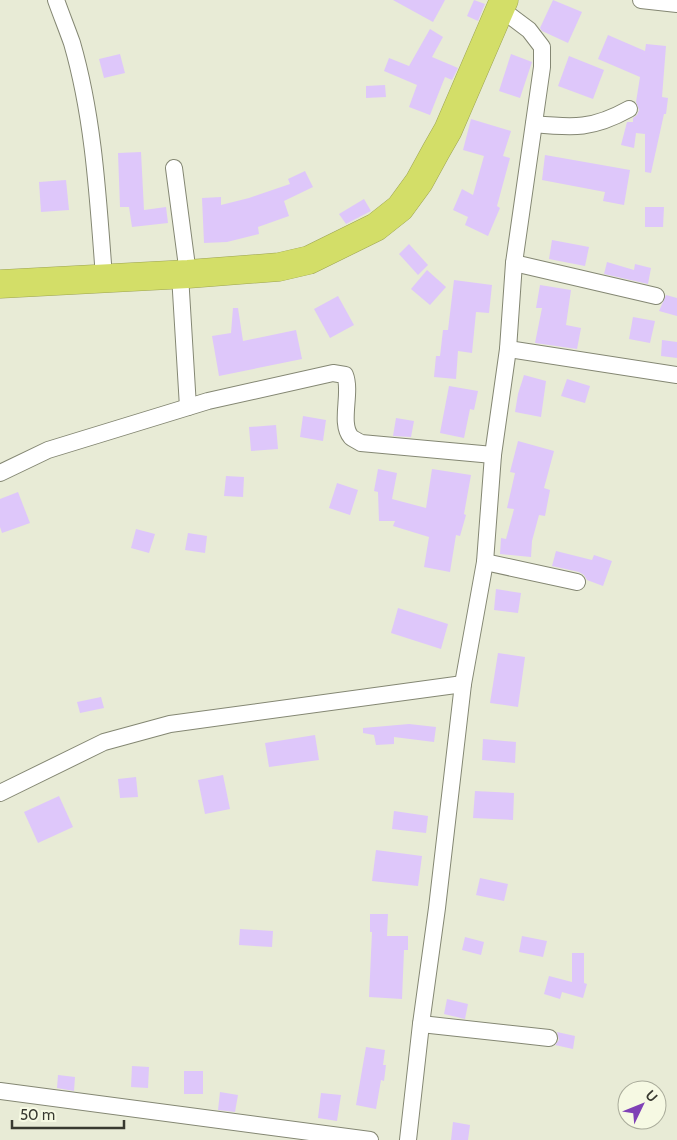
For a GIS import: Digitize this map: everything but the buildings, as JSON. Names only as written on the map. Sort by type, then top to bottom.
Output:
[{"type":"highway","points":[[0,284],[279,267],[309,260],[376,227],[400,208],[419,182],[448,130],[503,4]]},
{"type":"street","points":[[56,0],[72,43],[88,115],[96,174],[104,277]]},
{"type":"street","points":[[641,0],[677,4]]},
{"type":"street","points":[[408,1140],[437,908],[462,684],[485,562],[493,455],[508,349],[514,263],[542,67],[542,47],[529,30],[503,4]]},
{"type":"street","points":[[534,124],[569,127],[592,125],[629,109]]},
{"type":"street","points":[[174,168],[184,274],[188,407]]},
{"type":"street","points":[[514,263],[656,296]]},
{"type":"street","points":[[508,349],[677,375]]},
{"type":"street","points":[[0,473],[48,450],[188,407],[333,373],[345,375],[348,384],[346,426],[351,437],[361,442],[493,455]]},
{"type":"street","points":[[485,562],[577,582]]},
{"type":"street","points":[[0,793],[104,742],[170,724],[462,684]]},
{"type":"street","points":[[421,1024],[549,1038]]},
{"type":"street","points":[[0,1091],[370,1140]]}]
